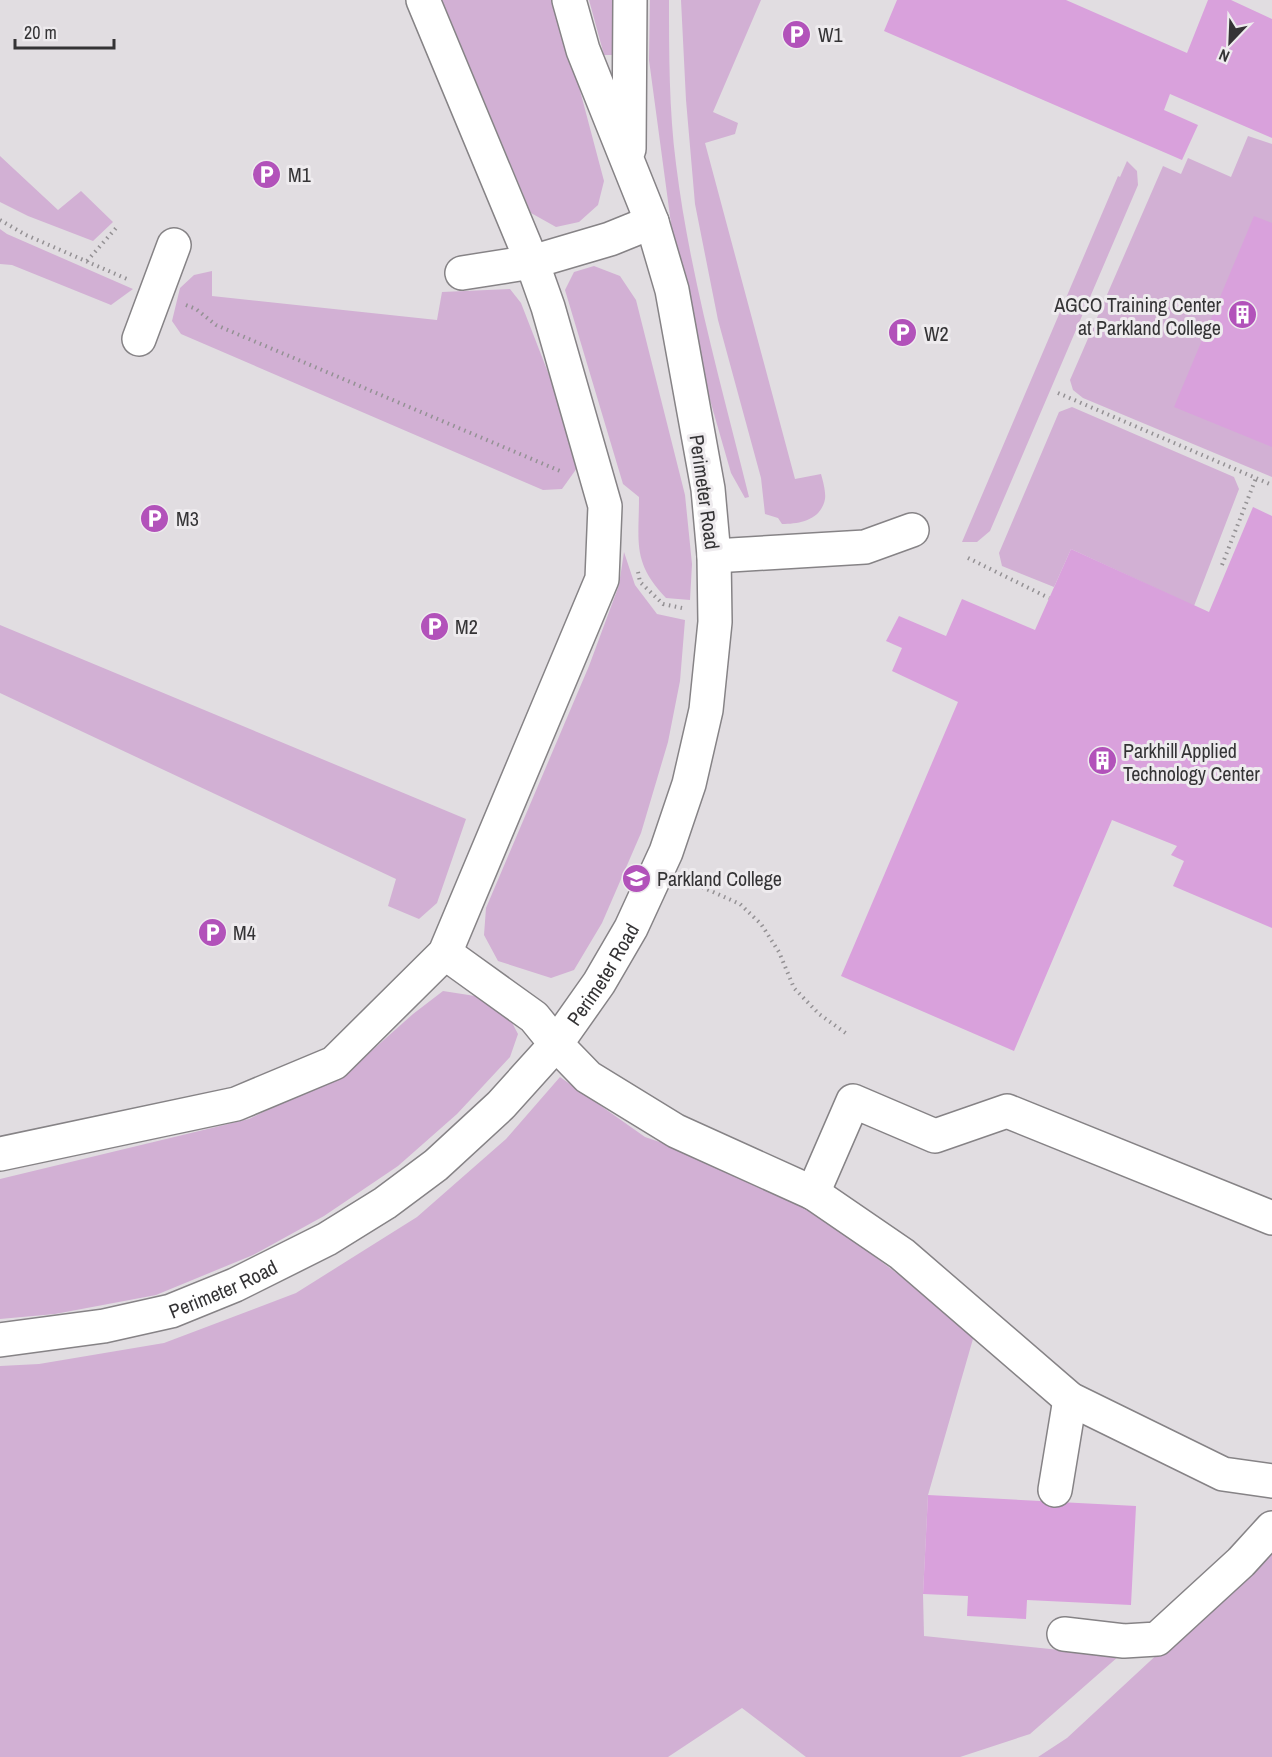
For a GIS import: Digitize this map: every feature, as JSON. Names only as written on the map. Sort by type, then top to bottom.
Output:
[{"type":"street","points":[[0,1154],[236,1104],[334,1063],[445,953],[602,579],[605,506],[548,307],[532,262],[423,0]]},
{"type":"street","name":"Perimeter Road","points":[[0,1340],[104,1326],[171,1311],[235,1285],[327,1239],[385,1203],[436,1165],[501,1105],[556,1044],[599,983],[631,928],[666,852],[689,784],[706,710],[716,622],[714,556],[708,489],[672,290],[652,222],[583,50],[569,0]]},
{"type":"street","name":"Perimeter Road","points":[[629,166],[630,0]]},
{"type":"street","points":[[462,273],[532,262],[610,239],[652,222]]},
{"type":"street","points":[[139,339],[174,244]]},
{"type":"street","points":[[714,556],[865,548],[912,530]]},
{"type":"street","points":[[445,953],[534,1017],[588,1077],[676,1131],[813,1193],[902,1254],[1070,1399],[1223,1474],[1272,1481]]},
{"type":"street","points":[[813,1193],[853,1101],[935,1136],[1007,1111],[1272,1218]]},
{"type":"street","points":[[1055,1490],[1070,1399]]},
{"type":"street","points":[[1064,1634],[1124,1641],[1156,1639],[1241,1562],[1272,1528]]},
{"type":"path","points":[[0,220],[26,235],[132,280]]},
{"type":"path","points":[[87,261],[117,227]]},
{"type":"path","points":[[180,302],[196,309],[216,325],[563,473]]},
{"type":"path","points":[[1058,393],[1272,485]]},
{"type":"path","points":[[1222,564],[1256,478]]},
{"type":"path","points":[[969,558],[1049,598]]},
{"type":"path","points":[[638,571],[640,582],[663,604],[686,608]]},
{"type":"path","points":[[702,887],[740,903],[761,924],[779,952],[794,988],[819,1014],[847,1034]]},
{"type":"shaded area","points":[[442,0],[556,0],[604,181],[598,205],[579,222],[556,227],[531,213]]},
{"type":"shaded area","points":[[589,0],[620,0],[619,55],[604,55]]},
{"type":"shaded area","points":[[650,0],[669,0],[672,123],[682,206],[708,332],[749,497],[745,498],[731,473],[706,386],[677,268],[649,60]]},
{"type":"shaded area","points":[[681,0],[761,0],[713,112],[738,123],[735,134],[705,143],[795,479],[821,474],[823,480],[825,499],[823,506],[814,516],[802,522],[782,524],[778,518],[765,514],[761,478],[718,320],[695,204],[686,100]]},
{"type":"shaded area","points":[[1248,136],[1272,144],[1272,477],[1083,398],[1073,390],[1070,380],[1163,166],[1181,174],[1188,158],[1231,177]]},
{"type":"shaded area","points":[[0,156],[58,210],[81,191],[113,222],[93,241],[28,216],[0,202]]},
{"type":"shaded area","points":[[1127,161],[1137,171],[1138,185],[990,531],[977,542],[962,542],[1118,176],[1120,177]]},
{"type":"shaded area","points":[[0,229],[133,289],[111,305],[12,265],[0,264]]},
{"type":"shaded area","points":[[594,266],[620,276],[636,300],[685,495],[692,564],[690,600],[666,598],[647,574],[643,562],[639,540],[639,497],[623,484],[565,290],[574,272]]},
{"type":"shaded area","points":[[212,271],[212,296],[437,320],[442,292],[510,289],[521,303],[558,398],[577,468],[562,489],[543,490],[181,334],[172,321],[180,288],[194,275]]},
{"type":"shaded area","points":[[1072,407],[1234,477],[1239,489],[1194,606],[1071,549],[1054,587],[1002,566],[999,553],[1059,412]]},
{"type":"shaded area","points":[[624,552],[635,585],[657,614],[685,620],[680,681],[668,742],[641,833],[602,923],[574,970],[551,978],[498,961],[484,935],[486,908],[589,666],[619,585]]},
{"type":"shaded area","points":[[0,625],[466,819],[437,903],[419,919],[388,906],[396,879],[0,693]]},
{"type":"shaded area","points":[[443,991],[475,996],[508,1015],[518,1034],[510,1057],[457,1114],[398,1166],[324,1216],[253,1255],[156,1295],[55,1314],[0,1319],[0,1179],[249,1119],[350,1070],[413,1014]]},
{"type":"shaded area","points":[[560,1077],[645,1137],[727,1165],[806,1205],[975,1332],[928,1495],[923,1594],[924,1636],[1119,1656],[1030,1734],[960,1757],[806,1757],[742,1708],[668,1757],[0,1757],[0,1366],[39,1364],[164,1343],[296,1293],[417,1217],[506,1139]]},
{"type":"shaded area","points":[[1272,1548],[1272,1757],[1038,1757],[1067,1738]]},
{"type":"building","points":[[897,0],[1066,0],[1187,53],[1208,0],[1231,0],[1272,19],[1272,138],[1170,94],[1164,110],[1198,125],[1182,160],[884,31]]},
{"type":"building","name":"AGCO Training Center at Parkland College","points":[[1254,216],[1272,223],[1272,447],[1174,407]]},
{"type":"building","name":"Parkhill Applied Technology Center","points":[[1253,507],[1272,516],[1272,928],[1173,886],[1184,861],[1171,855],[1177,846],[1112,820],[1014,1051],[841,976],[958,702],[892,671],[902,648],[886,641],[899,616],[946,636],[962,599],[1035,630],[1071,549],[1209,612]]},
{"type":"building","points":[[928,1495],[1136,1506],[1131,1605],[1027,1600],[1026,1619],[967,1616],[968,1596],[923,1594]]},
{"type":"place","name":"W1","points":[[797,34]]},
{"type":"place","name":"M1","points":[[267,174]]},
{"type":"place","name":"AGCO Training Center at Parkland College","points":[[1242,315]]},
{"type":"place","name":"W2","points":[[903,333]]},
{"type":"place","name":"M3","points":[[155,518]]},
{"type":"place","name":"M2","points":[[434,626]]},
{"type":"place","name":"Parkhill Applied Technology Center","points":[[1102,761]]},
{"type":"place","name":"Parkland College","points":[[636,878]]},
{"type":"place","name":"M4","points":[[212,932]]}]
